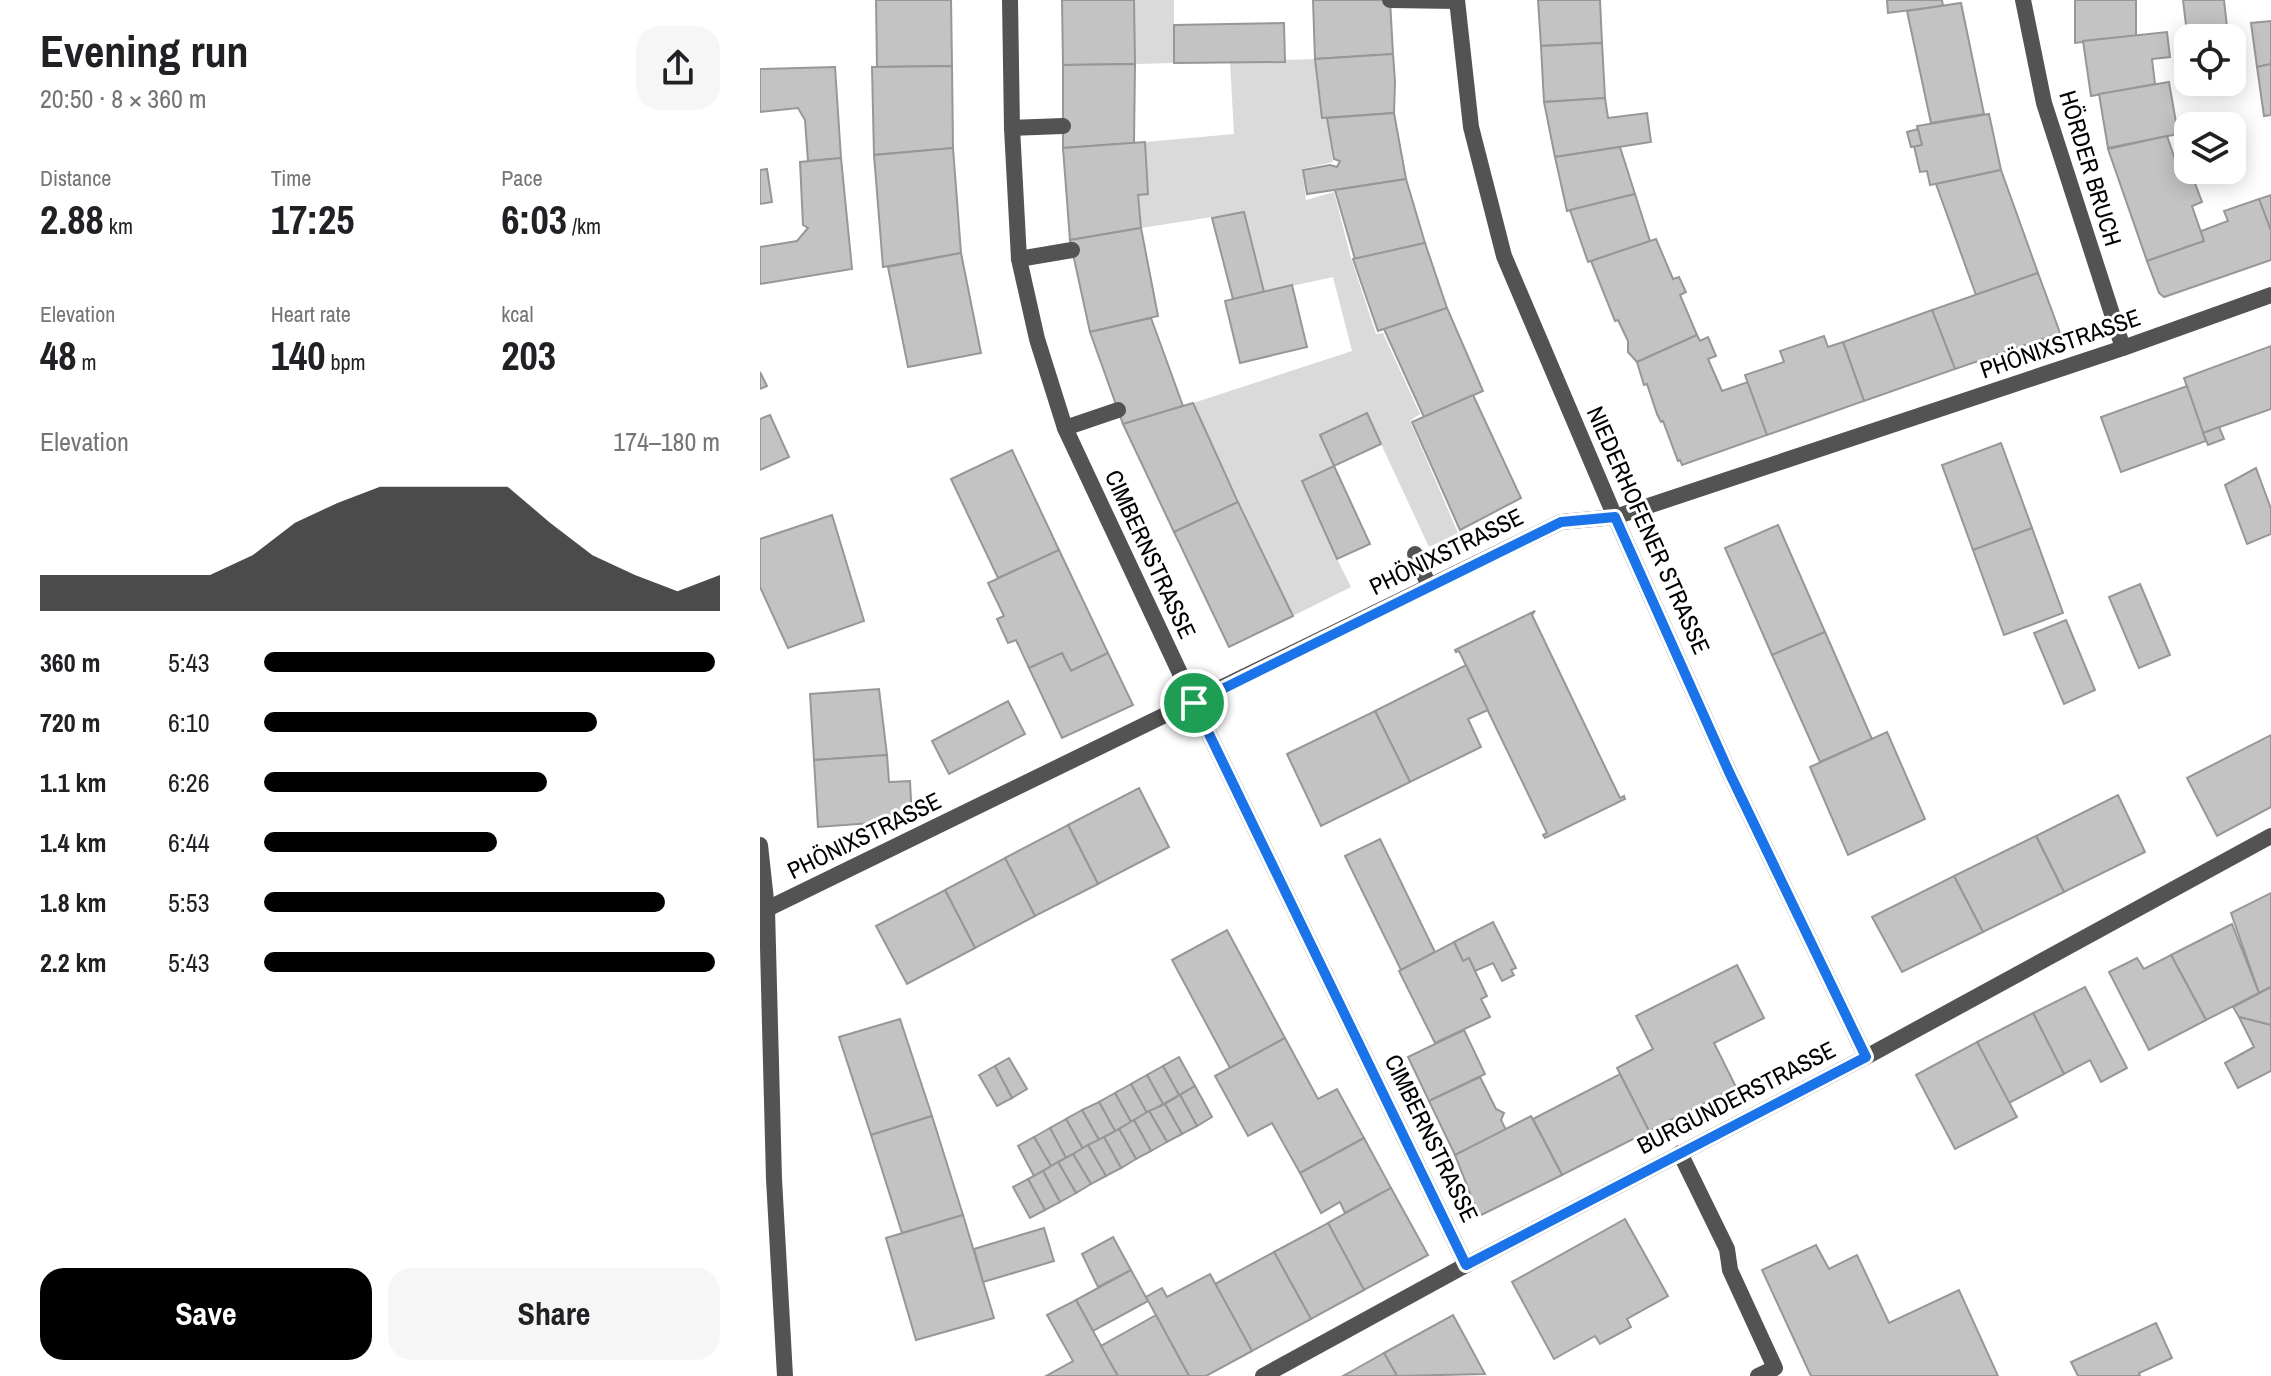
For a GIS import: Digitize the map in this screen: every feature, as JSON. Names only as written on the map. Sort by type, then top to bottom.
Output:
[{"type":"street","name":"CIMBERNSTRASSE","points":[[1010,0],[1012,128],[1019,259],[1037,339],[1065,428],[1194,703],[1466,1265]]},
{"type":"street","points":[[1390,0],[1457,1]]},
{"type":"street","name":"HÖRDER BRUCH","points":[[2023,0],[2044,103],[2123,348]]},
{"type":"street","name":"NIEDERHOFENER STRASSE","points":[[1457,1],[1471,127],[1504,256],[1615,517],[1729,772],[1866,1057]]},
{"type":"street","points":[[1012,128],[1063,126]]},
{"type":"street","points":[[1019,259],[1072,250]]},
{"type":"street","name":"PHÖNIXSTRASSE","points":[[767,909],[1561,522],[1615,517],[2123,348],[2271,295]]},
{"type":"street","points":[[1065,428],[1118,410]]},
{"type":"street","points":[[1415,554],[1429,586]]},
{"type":"street","name":"BURGUNDERSTRASSE","points":[[1263,1376],[1466,1265],[1866,1057],[2271,836]]},
{"type":"street","points":[[760,845],[767,909],[774,1179],[785,1376]]},
{"type":"street","points":[[1680,1153],[1727,1249],[1730,1270],[1775,1368],[1758,1376]]},
{"type":"shaded area","points":[[1134,0],[1174,0],[1174,63],[1135,64]]},
{"type":"shaded area","points":[[1315,59],[1322,118],[1327,118],[1333,162],[1302,169],[1306,200],[1334,192],[1351,258],[1376,334],[1383,333],[1420,414],[1410,421],[1458,533],[1429,547],[1367,414],[1320,435],[1334,466],[1337,559],[1351,587],[1293,616],[1193,403],[1352,351],[1333,277],[1264,292],[1244,212],[1141,228],[1138,195],[1148,193],[1145,142],[1234,134],[1230,62]]},
{"type":"building","points":[[876,0],[951,0],[952,66],[877,67]]},
{"type":"building","points":[[1062,0],[1134,0],[1135,64],[1063,65]]},
{"type":"building","points":[[1313,0],[1390,0],[1393,54],[1315,59]]},
{"type":"building","points":[[1538,0],[1600,0],[1602,43],[1541,46]]},
{"type":"building","points":[[1887,0],[1942,0],[1943,6],[1888,13]]},
{"type":"building","points":[[2075,0],[2136,0],[2136,36],[2075,43]]},
{"type":"building","points":[[2183,0],[2224,0],[2227,24],[2186,24]]},
{"type":"building","points":[[1961,3],[1984,114],[1931,123],[1907,11]]},
{"type":"building","points":[[2271,21],[2271,64],[2257,67],[2251,23]]},
{"type":"building","points":[[1284,23],[1285,62],[1174,63],[1174,25]]},
{"type":"building","points":[[2167,32],[2170,57],[2152,59],[2155,84],[2091,96],[2083,41]]},
{"type":"building","points":[[1602,43],[1605,98],[1544,102],[1541,46]]},
{"type":"building","points":[[1393,54],[1394,113],[1322,118],[1315,59]]},
{"type":"building","points":[[1135,64],[1134,143],[1063,148],[1063,65]]},
{"type":"building","points":[[2271,64],[2271,115],[2264,116],[2257,67]]},
{"type":"building","points":[[952,66],[953,148],[874,155],[872,67]]},
{"type":"building","points":[[835,67],[841,158],[808,161],[805,120],[798,108],[760,112],[760,69]]},
{"type":"building","points":[[2169,82],[2174,135],[2108,148],[2099,94]]},
{"type":"building","points":[[1605,98],[1608,118],[1647,113],[1651,142],[1555,157],[1544,102]]},
{"type":"building","points":[[1394,113],[1406,179],[1307,194],[1303,170],[1330,165],[1337,167],[1340,161],[1334,159],[1327,118]]},
{"type":"building","points":[[1989,114],[2001,170],[1930,185],[1927,171],[1920,172],[1914,146],[1922,145],[1917,126]]},
{"type":"building","points":[[1918,129],[1922,145],[1911,147],[1907,132]]},
{"type":"building","points":[[2167,136],[2174,156],[2174,184],[2195,184],[2202,202],[2192,206],[2204,241],[2147,261],[2108,149]]},
{"type":"building","points":[[1145,142],[1148,194],[1138,195],[1141,228],[1070,240],[1063,148]]},
{"type":"building","points":[[1620,147],[1635,194],[1567,211],[1555,157]]},
{"type":"building","points":[[953,148],[961,253],[883,267],[874,155]]},
{"type":"building","points":[[841,158],[852,269],[760,284],[760,247],[797,241],[808,228],[803,225],[800,162]]},
{"type":"building","points":[[767,169],[772,202],[760,204],[760,170]]},
{"type":"building","points":[[2001,170],[2038,273],[1976,295],[1936,184]]},
{"type":"building","points":[[1406,179],[1425,243],[1355,259],[1335,190]]},
{"type":"building","points":[[1635,194],[1650,241],[1588,262],[1570,210]]},
{"type":"building","points":[[2271,195],[2271,231],[2259,199]]},
{"type":"building","points":[[2259,199],[2271,231],[2271,260],[2164,297],[2159,293],[2147,261],[2204,241],[2201,231],[2228,221],[2224,211]]},
{"type":"building","points":[[1244,212],[1264,292],[1233,299],[1212,218]]},
{"type":"building","points":[[1141,228],[1158,316],[1090,332],[1070,240]]},
{"type":"building","points":[[1656,239],[1673,279],[1679,277],[1686,292],[1680,295],[1697,335],[1637,362],[1628,352],[1628,341],[1618,320],[1615,321],[1591,261]]},
{"type":"building","points":[[1425,243],[1447,308],[1378,331],[1353,259]]},
{"type":"building","points":[[961,253],[981,353],[908,367],[888,267]]},
{"type":"building","points":[[2038,273],[2060,333],[1955,369],[1932,310]]},
{"type":"building","points":[[1292,285],[1307,347],[1240,363],[1225,301]]},
{"type":"building","points":[[1447,308],[1483,391],[1424,417],[1384,329]]},
{"type":"building","points":[[1932,310],[1955,369],[1864,401],[1843,342]]},
{"type":"building","points":[[1151,318],[1183,406],[1123,424],[1090,332]]},
{"type":"building","points":[[1697,335],[1700,341],[1708,337],[1716,356],[1708,359],[1722,391],[1748,382],[1767,435],[1682,465],[1657,414],[1647,384],[1644,385],[1637,362]]},
{"type":"building","points":[[1824,336],[1828,347],[1843,342],[1864,401],[1767,435],[1745,375],[1784,362],[1780,351]]},
{"type":"building","points":[[2271,346],[2271,409],[2203,433],[2184,378]]},
{"type":"building","points":[[760,372],[767,386],[760,389]]},
{"type":"building","points":[[2187,386],[2206,441],[2121,472],[2101,417]]},
{"type":"building","points":[[1473,395],[1521,498],[1460,530],[1412,422]]},
{"type":"building","points":[[1193,403],[1238,502],[1174,532],[1123,424]]},
{"type":"building","points":[[1367,413],[1381,444],[1334,466],[1320,435]]},
{"type":"building","points":[[770,415],[789,457],[760,470],[760,419]]},
{"type":"building","points":[[2219,427],[2224,439],[2208,445],[2203,433]]},
{"type":"building","points":[[2001,443],[2032,528],[1973,550],[1942,465]]},
{"type":"building","points":[[1012,450],[1059,550],[998,578],[951,479]]},
{"type":"building","points":[[1334,466],[1370,544],[1337,559],[1302,481]]},
{"type":"building","points":[[2256,468],[2271,509],[2271,534],[2247,544],[2225,485]]},
{"type":"building","points":[[1238,502],[1293,616],[1229,647],[1174,532]]},
{"type":"building","points":[[832,515],[864,621],[788,648],[760,587],[760,539]]},
{"type":"building","points":[[1778,525],[1825,632],[1772,655],[1725,548]]},
{"type":"building","points":[[2032,528],[2063,613],[2004,635],[1973,550]]},
{"type":"building","points":[[1059,550],[1108,653],[1071,671],[1062,653],[1029,668],[1016,640],[1008,643],[997,619],[1004,616],[988,583]]},
{"type":"building","points":[[2140,584],[2170,655],[2139,668],[2109,597]]},
{"type":"building","points":[[1535,611],[1532,615],[1620,798],[1624,796],[1625,799],[1545,838],[1543,835],[1547,833],[1459,651],[1455,650]]},
{"type":"building","points":[[2066,620],[2095,690],[2064,704],[2034,633]]},
{"type":"building","points":[[1825,632],[1872,739],[1820,762],[1772,655]]},
{"type":"building","points":[[1062,653],[1071,671],[1108,653],[1133,705],[1062,738],[1029,668]]},
{"type":"building","points":[[1466,665],[1488,710],[1468,719],[1481,747],[1410,782],[1375,711]]},
{"type":"building","points":[[879,689],[887,755],[814,760],[810,694]]},
{"type":"building","points":[[1008,701],[1025,734],[949,774],[932,741]]},
{"type":"building","points":[[1375,711],[1410,782],[1321,826],[1287,754]]},
{"type":"building","points":[[1887,732],[1925,819],[1848,855],[1810,767]]},
{"type":"building","points":[[2271,735],[2271,807],[2217,836],[2187,778]]},
{"type":"building","points":[[887,755],[889,782],[910,781],[912,820],[818,827],[814,760]]},
{"type":"building","points":[[1139,788],[1169,847],[1098,884],[1068,825]]},
{"type":"building","points":[[2118,795],[2145,852],[2064,892],[2036,836]]},
{"type":"building","points":[[1068,825],[1098,884],[1035,916],[1005,858]]},
{"type":"building","points":[[2036,836],[2064,892],[1983,932],[1954,876]]},
{"type":"building","points":[[1380,839],[1435,952],[1401,970],[1345,856]]},
{"type":"building","points":[[1005,858],[1035,916],[975,948],[945,890]]},
{"type":"building","points":[[1954,876],[1983,932],[1902,972],[1872,917]]},
{"type":"building","points":[[945,890],[975,948],[907,984],[876,926]]},
{"type":"building","points":[[2271,893],[2271,987],[2259,993],[2231,913]]},
{"type":"building","points":[[1493,922],[1516,968],[1511,970],[1514,975],[1502,981],[1493,963],[1475,971],[1469,958],[1463,961],[1454,942]]},
{"type":"building","points":[[2232,924],[2259,993],[2206,1020],[2171,955]]},
{"type":"building","points":[[1227,930],[1285,1038],[1230,1068],[1172,960]]},
{"type":"building","points":[[1454,942],[1463,961],[1469,958],[1487,996],[1481,999],[1490,1017],[1435,1043],[1399,971]]},
{"type":"building","points":[[2171,955],[2206,1020],[2149,1050],[2109,972],[2137,958],[2144,969]]},
{"type":"building","points":[[1737,965],[1764,1018],[1714,1043],[1736,1087],[1649,1131],[1617,1068],[1653,1049],[1636,1016]]},
{"type":"building","points":[[2085,987],[2127,1068],[2101,1082],[2090,1060],[2064,1074],[2033,1013]]},
{"type":"building","points":[[2271,987],[2271,1025],[2239,1017],[2233,1007]]},
{"type":"building","points":[[2033,1013],[2064,1074],[2009,1103],[1977,1042]]},
{"type":"building","points":[[2239,1017],[2271,1025],[2271,1071],[2238,1088],[2225,1063],[2254,1047]]},
{"type":"building","points":[[900,1019],[932,1116],[871,1135],[839,1037]]},
{"type":"building","points":[[1464,1030],[1485,1074],[1429,1101],[1408,1057]]},
{"type":"building","points":[[1285,1038],[1318,1099],[1337,1089],[1364,1138],[1300,1173],[1272,1123],[1248,1136],[1215,1076]]},
{"type":"building","points":[[1977,1042],[2017,1117],[1955,1149],[1916,1075]]},
{"type":"building","points":[[1179,1057],[1195,1086],[1179,1095],[1163,1066]]},
{"type":"building","points":[[1009,1058],[1027,1089],[1012,1098],[995,1066]]},
{"type":"building","points":[[995,1066],[1012,1098],[997,1106],[979,1075]]},
{"type":"building","points":[[1163,1066],[1179,1095],[1163,1104],[1147,1075]]},
{"type":"building","points":[[1620,1074],[1649,1131],[1562,1175],[1533,1119]]},
{"type":"building","points":[[1147,1075],[1163,1104],[1147,1113],[1131,1084]]},
{"type":"building","points":[[1480,1077],[1496,1109],[1504,1113],[1501,1120],[1506,1130],[1455,1155],[1429,1101]]},
{"type":"building","points":[[1131,1084],[1147,1113],[1131,1122],[1115,1093]]},
{"type":"building","points":[[1195,1086],[1212,1117],[1197,1126],[1180,1095]]},
{"type":"building","points":[[1115,1093],[1131,1122],[1115,1131],[1099,1102]]},
{"type":"building","points":[[1180,1095],[1197,1126],[1182,1134],[1165,1104]]},
{"type":"building","points":[[1099,1102],[1115,1131],[1099,1140],[1082,1110]]},
{"type":"building","points":[[1165,1104],[1182,1134],[1167,1142],[1149,1111]]},
{"type":"building","points":[[1082,1110],[1099,1140],[1083,1149],[1066,1119]]},
{"type":"building","points":[[1149,1111],[1167,1142],[1151,1151],[1134,1120]]},
{"type":"building","points":[[932,1116],[963,1215],[902,1233],[871,1135]]},
{"type":"building","points":[[1531,1116],[1562,1175],[1479,1216],[1455,1155]]},
{"type":"building","points":[[1066,1119],[1083,1149],[1066,1158],[1050,1128]]},
{"type":"building","points":[[1134,1120],[1151,1151],[1136,1159],[1119,1129]]},
{"type":"building","points":[[1050,1128],[1066,1158],[1051,1166],[1034,1137]]},
{"type":"building","points":[[1119,1129],[1136,1159],[1121,1168],[1104,1137]]},
{"type":"building","points":[[1034,1137],[1051,1166],[1034,1176],[1018,1146]]},
{"type":"building","points":[[1104,1137],[1121,1168],[1106,1176],[1088,1145]]},
{"type":"building","points":[[1364,1138],[1391,1188],[1345,1213],[1340,1202],[1321,1213],[1300,1173]]},
{"type":"building","points":[[1088,1145],[1106,1176],[1091,1184],[1073,1154]]},
{"type":"building","points":[[1073,1154],[1091,1184],[1076,1193],[1058,1162]]},
{"type":"building","points":[[1058,1162],[1076,1193],[1060,1202],[1043,1171]]},
{"type":"building","points":[[1043,1171],[1060,1202],[1045,1210],[1028,1179]]},
{"type":"building","points":[[1028,1179],[1045,1210],[1030,1218],[1013,1187]]},
{"type":"building","points":[[1391,1188],[1428,1255],[1364,1290],[1328,1223]]},
{"type":"building","points":[[963,1215],[994,1318],[916,1340],[886,1238]]},
{"type":"building","points":[[1625,1219],[1668,1296],[1627,1319],[1631,1327],[1600,1344],[1595,1336],[1554,1359],[1512,1282]]},
{"type":"building","points":[[1328,1223],[1364,1290],[1311,1319],[1274,1252]]},
{"type":"building","points":[[1044,1228],[1054,1261],[983,1282],[974,1249]]},
{"type":"building","points":[[1113,1237],[1131,1270],[1098,1287],[1082,1254]]},
{"type":"building","points":[[1816,1245],[1829,1269],[1857,1255],[1889,1323],[1959,1290],[1998,1376],[1811,1376],[1762,1270]]},
{"type":"building","points":[[1274,1252],[1311,1319],[1252,1351],[1215,1284]]},
{"type":"building","points":[[1131,1270],[1148,1301],[1093,1331],[1076,1300]]},
{"type":"building","points":[[1210,1274],[1252,1351],[1206,1376],[1189,1376],[1146,1297],[1162,1288],[1167,1297]]},
{"type":"building","points":[[1076,1300],[1118,1376],[1046,1376],[1073,1361],[1047,1315]]},
{"type":"building","points":[[1156,1315],[1189,1376],[1118,1376],[1101,1346]]},
{"type":"building","points":[[1453,1315],[1485,1374],[1397,1376],[1384,1353]]},
{"type":"building","points":[[2156,1323],[2172,1358],[2139,1373],[2140,1376],[2078,1376],[2071,1362]]},
{"type":"building","points":[[1384,1353],[1397,1376],[1343,1376],[1352,1371]]},
{"type":"route","points":[[1615,517],[1729,772],[1866,1057],[1466,1265],[1194,703],[1561,522],[1615,517]]}]
